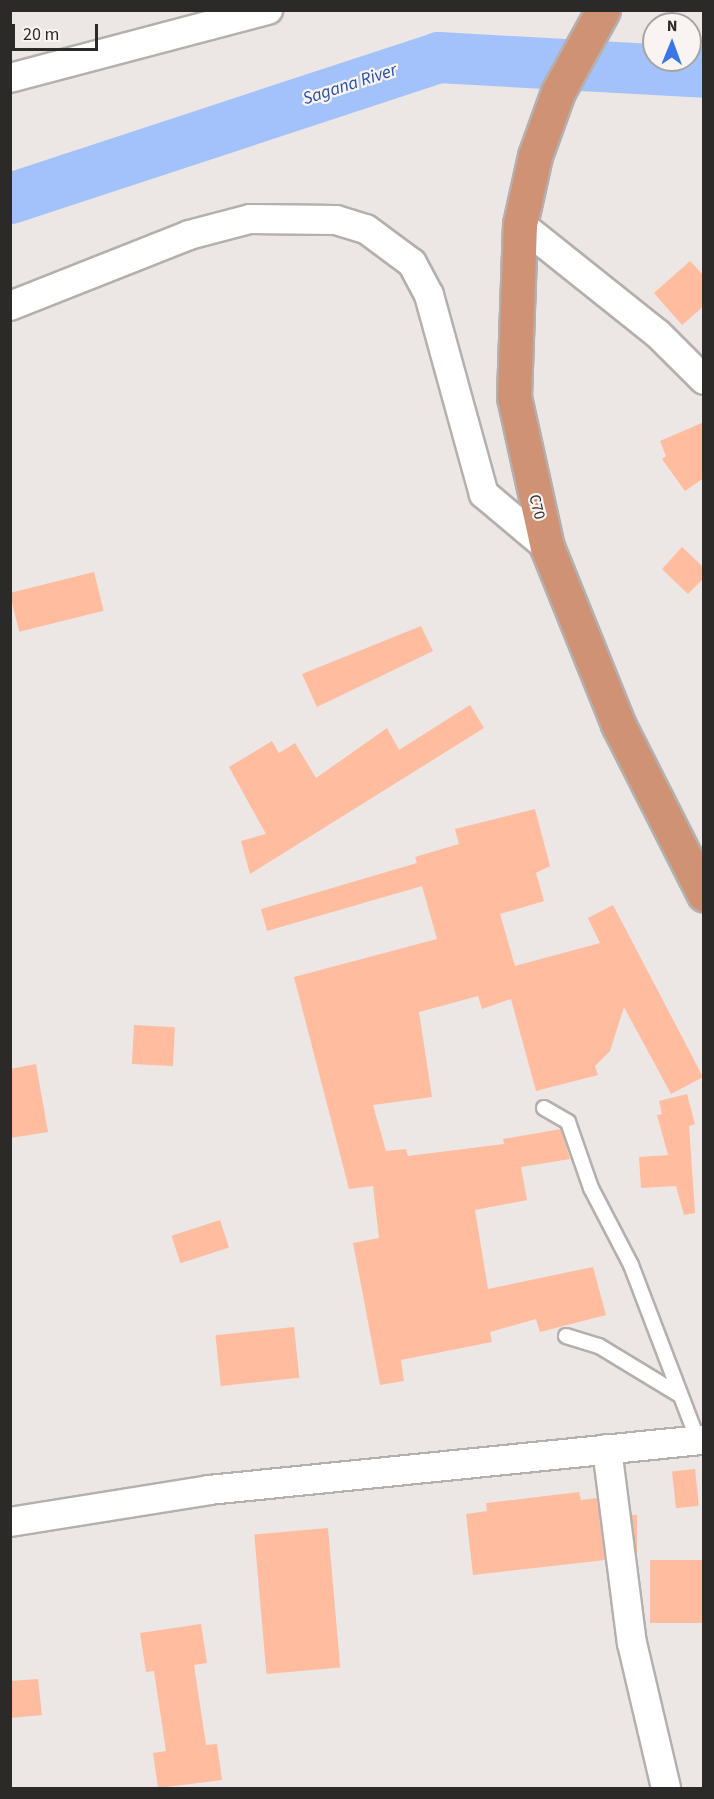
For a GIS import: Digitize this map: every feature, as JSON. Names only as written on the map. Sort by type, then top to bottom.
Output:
[{"type":"highway","name":"C70","points":[[603,10],[558,93],[535,156],[520,224],[514,397],[547,547],[618,724],[704,894]]},
{"type":"street","points":[[10,78],[268,10]]},
{"type":"street","points":[[10,306],[189,235],[250,219],[336,220],[366,229],[412,263],[429,295],[484,494],[547,547]]},
{"type":"street","points":[[520,224],[658,334],[704,380]]},
{"type":"street","points":[[10,1522],[209,1490],[701,1440]]},
{"type":"street","points":[[607,1449],[633,1642],[666,1788]]},
{"type":"lane","points":[[544,1108],[568,1122],[591,1188],[631,1265],[678,1394],[701,1440]]},
{"type":"lane","points":[[566,1336],[599,1346],[678,1394]]},
{"type":"building","points":[[690,261],[704,276],[704,306],[682,325],[654,293]]},
{"type":"building","points":[[704,422],[704,478],[685,491],[662,459],[666,456],[660,441]]},
{"type":"building","points":[[682,547],[704,568],[704,578],[688,594],[662,569]]},
{"type":"building","points":[[94,572],[104,611],[19,632],[10,593]]},
{"type":"building","points":[[421,626],[433,651],[317,707],[302,674]]},
{"type":"building","points":[[470,705],[484,728],[250,874],[241,841],[266,834],[229,767],[272,741],[279,753],[295,743],[316,778],[387,728],[399,750]]},
{"type":"building","points":[[535,809],[550,866],[536,873],[544,901],[500,914],[515,966],[600,943],[588,918],[613,905],[703,1077],[671,1094],[624,1007],[610,1051],[595,1066],[598,1075],[536,1091],[511,999],[482,1009],[478,996],[419,1012],[432,1097],[373,1105],[386,1151],[406,1149],[408,1156],[504,1144],[503,1139],[561,1129],[570,1159],[521,1167],[527,1200],[475,1210],[488,1289],[593,1267],[606,1315],[540,1332],[536,1319],[490,1332],[492,1342],[401,1360],[404,1381],[380,1385],[353,1243],[379,1238],[373,1186],[349,1189],[294,977],[437,939],[422,886],[267,931],[261,909],[417,863],[415,857],[459,844],[455,829]]},
{"type":"building","points":[[134,1025],[175,1027],[173,1066],[132,1064]]},
{"type":"building","points":[[36,1064],[48,1132],[10,1138],[10,1069]]},
{"type":"building","points":[[687,1094],[695,1124],[689,1126],[695,1213],[684,1215],[676,1186],[641,1188],[639,1157],[668,1155],[657,1115],[662,1114],[659,1101]]},
{"type":"building","points":[[220,1220],[229,1248],[180,1263],[171,1236]]},
{"type":"building","points":[[294,1327],[299,1378],[221,1386],[215,1335]]},
{"type":"building","points":[[695,1469],[699,1506],[676,1508],[672,1471]]},
{"type":"building","points":[[579,1492],[581,1500],[597,1498],[605,1560],[473,1575],[466,1514],[487,1511],[486,1503]]},
{"type":"building","points":[[632,1515],[637,1515],[637,1556],[632,1556]]},
{"type":"building","points":[[328,1528],[340,1667],[266,1674],[254,1534]]},
{"type":"building","points":[[650,1560],[704,1560],[704,1623],[650,1623]]},
{"type":"building","points":[[201,1624],[207,1663],[194,1665],[206,1745],[217,1744],[222,1780],[158,1788],[153,1753],[166,1751],[154,1671],[146,1672],[140,1633]]},
{"type":"building","points":[[38,1679],[42,1715],[10,1718],[10,1681]]},
{"type":"waterway","name":"Sagana River","points":[[10,198],[438,57],[704,72]]}]
